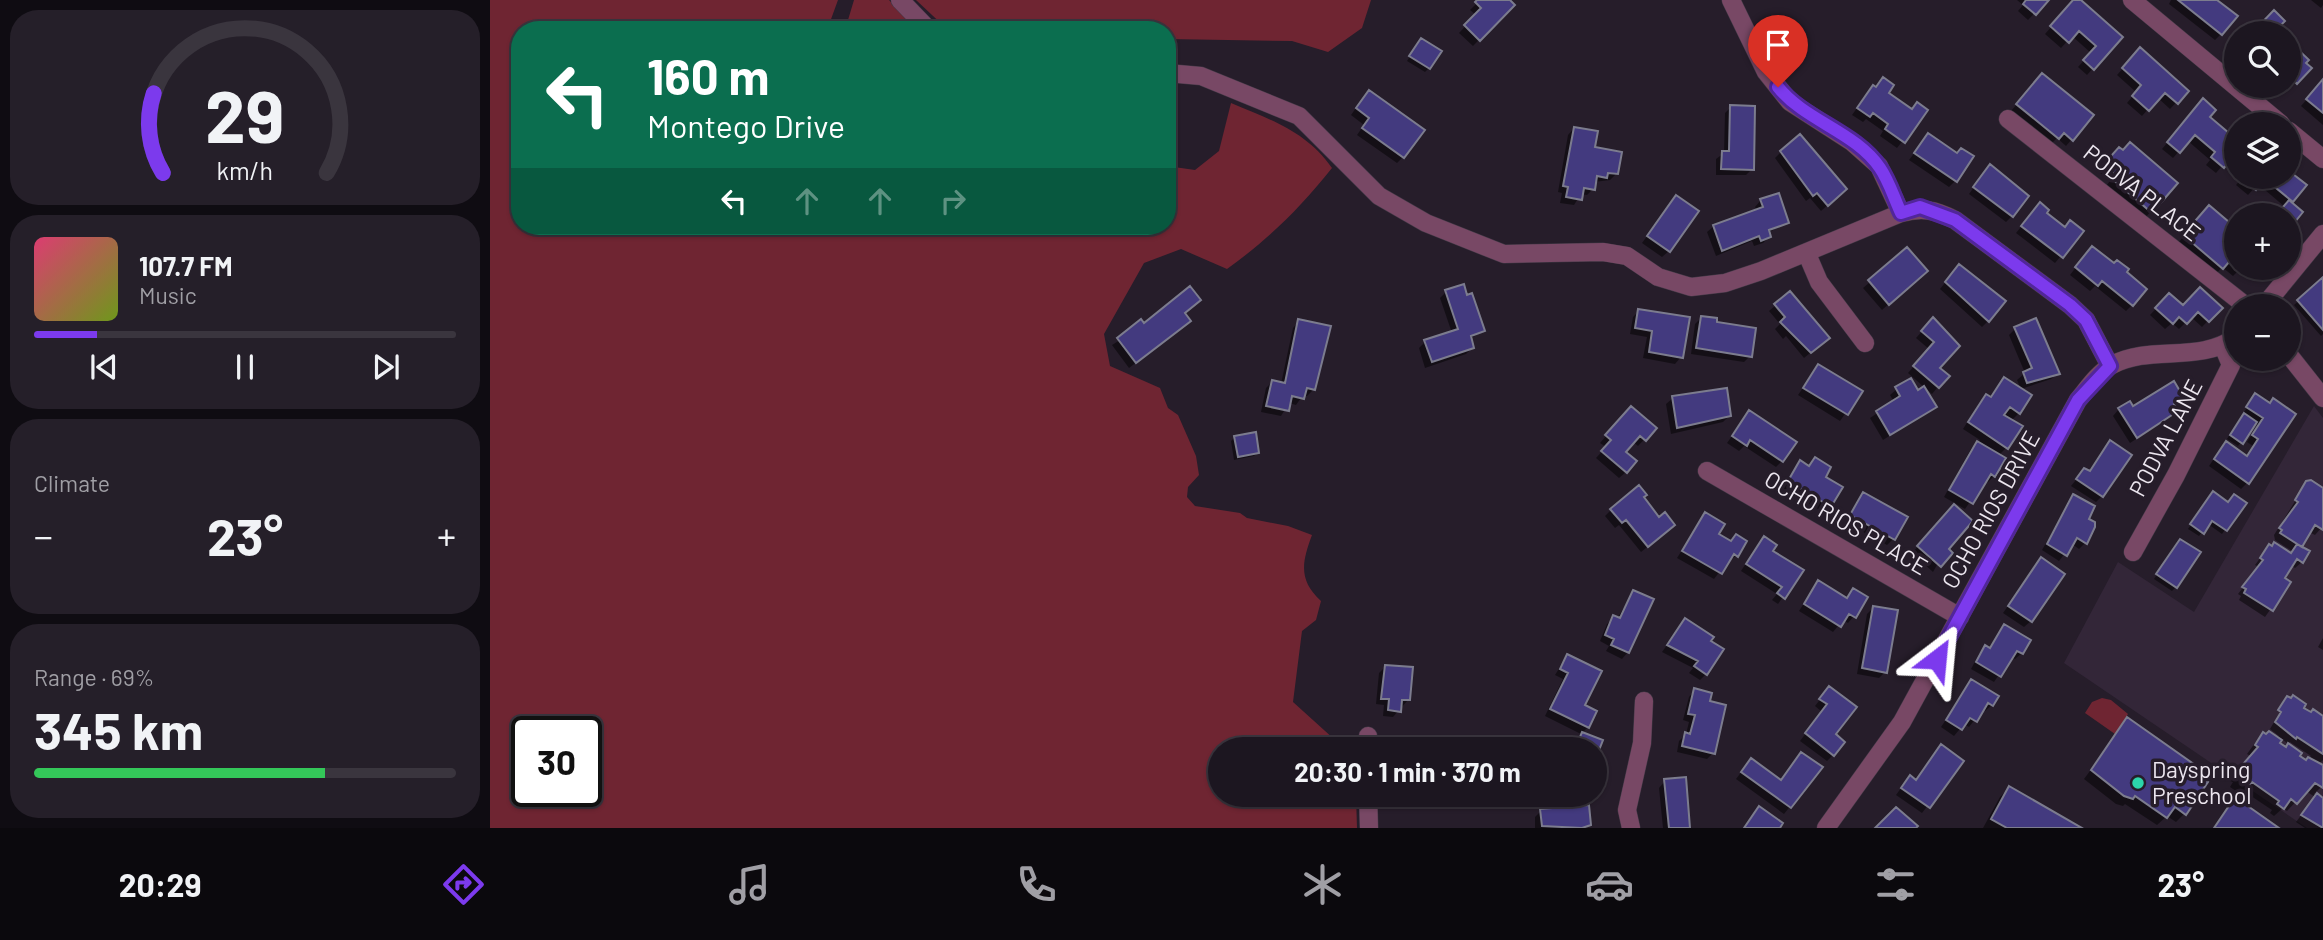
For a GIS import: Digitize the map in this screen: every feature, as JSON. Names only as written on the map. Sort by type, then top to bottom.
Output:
[{"type":"street","points":[[900,0],[920,21]]},
{"type":"street","points":[[1731,0],[1766,72],[1790,102],[1852,142],[1879,166],[1901,213]]},
{"type":"street","points":[[2132,0],[2267,112]]},
{"type":"street","points":[[1176,74],[1201,76],[1299,116],[1379,196],[1426,223],[1504,254],[1603,252],[1627,256],[1658,278],[1691,287],[1725,283],[1807,254],[1920,207],[1955,220],[2086,320],[2110,366],[2127,359],[2198,353],[2224,343]]},
{"type":"street","name":"PODVA PLACE","points":[[2008,119],[2231,294]]},
{"type":"street","points":[[2301,141],[2323,159]]},
{"type":"street","points":[[2274,294],[2323,234]]},
{"type":"street","points":[[1807,254],[1819,282],[1865,343]]},
{"type":"street","name":"OCHO RIOS DRIVE","points":[[1826,828],[1902,722],[2078,400],[2110,366]]},
{"type":"street","points":[[2301,370],[2323,398]]},
{"type":"street","name":"PODVA LANE","points":[[2133,552],[2228,371]]},
{"type":"street","name":"OCHO RIOS PLACE","points":[[1707,471],[1960,617]]},
{"type":"street","points":[[1631,828],[1627,810],[1642,743],[1644,701]]},
{"type":"street","points":[[1368,807],[1369,828]]},
{"type":"shaded area","points":[[490,0],[838,0],[830,21],[511,21],[511,235],[1176,235],[1176,167],[1195,170],[1219,151],[1231,103],[1287,128],[1322,155],[1332,168],[1308,197],[1257,246],[1227,269],[1181,249],[1144,263],[1104,334],[1110,366],[1160,388],[1168,408],[1178,415],[1196,456],[1199,475],[1188,487],[1187,497],[1195,506],[1240,513],[1247,518],[1288,526],[1312,535],[1304,562],[1305,578],[1308,586],[1321,601],[1316,620],[1302,631],[1293,702],[1332,737],[1208,737],[1208,807],[1356,807],[1357,828],[490,828]]},
{"type":"shaded area","points":[[854,0],[889,0],[909,21],[848,21]]},
{"type":"shaded area","points":[[916,0],[1371,0],[1362,28],[1328,52],[1292,41],[1176,39],[1176,21],[938,21]]},
{"type":"shaded area","points":[[2314,406],[2323,418],[2323,828],[2307,828],[2064,663],[2118,562],[2194,612]]},
{"type":"shaded area","points":[[2102,698],[2111,700],[2128,714],[2115,734],[2085,713],[2092,702]]},
{"type":"building","points":[[1510,0],[1515,5],[1480,41],[1464,25],[1481,8],[1475,2]]},
{"type":"building","points":[[2026,0],[2049,0],[2036,15],[2023,4]]},
{"type":"building","points":[[2073,0],[2081,0],[2123,37],[2094,70],[2083,60],[2096,46],[2079,31],[2069,43],[2050,26]]},
{"type":"building","points":[[2178,0],[2217,0],[2238,16],[2234,21],[2224,21],[2222,35]]},
{"type":"building","points":[[2274,10],[2285,21],[2263,21]]},
{"type":"building","points":[[1421,38],[1442,51],[1430,69],[1409,56]]},
{"type":"building","points":[[2140,47],[2189,91],[2178,104],[2165,93],[2149,111],[2132,96],[2141,85],[2122,68]]},
{"type":"building","points":[[2301,52],[2309,60],[2306,63],[2312,68],[2301,80]]},
{"type":"building","points":[[2042,73],[2094,115],[2073,141],[2064,133],[2059,139],[2016,104]]},
{"type":"building","points":[[1883,77],[1894,85],[1889,93],[1912,109],[1917,102],[1928,110],[1905,143],[1885,129],[1888,124],[1873,113],[1870,117],[1857,108],[1873,85],[1876,87]]},
{"type":"building","points":[[2323,79],[2323,113],[2306,99]]},
{"type":"building","points":[[1369,90],[1425,130],[1404,158],[1362,128],[1369,118],[1356,108]]},
{"type":"building","points":[[2203,98],[2216,110],[2210,117],[2224,129],[2224,168],[2211,157],[2215,152],[2195,135],[2180,153],[2167,142]]},
{"type":"building","points":[[1730,105],[1755,106],[1754,170],[1721,169],[1722,151],[1729,151]]},
{"type":"building","points":[[1574,127],[1598,131],[1595,147],[1622,152],[1618,174],[1608,173],[1607,178],[1597,176],[1595,190],[1584,188],[1582,200],[1566,197],[1568,187],[1563,186]]},
{"type":"building","points":[[1928,133],[1957,153],[1961,148],[1974,156],[1957,182],[1914,153]]},
{"type":"building","points":[[1800,134],[1847,189],[1828,206],[1817,193],[1813,196],[1780,151]]},
{"type":"building","points":[[2130,142],[2178,183],[2152,213],[2111,178],[2115,174],[2104,164],[2119,147],[2123,150]]},
{"type":"building","points":[[1990,164],[2029,196],[2013,217],[1973,187]]},
{"type":"building","points":[[2301,180],[2307,185],[2293,202],[2277,189],[2301,189]]},
{"type":"building","points":[[1779,193],[1789,223],[1769,230],[1771,237],[1761,241],[1759,236],[1722,251],[1713,225],[1763,207],[1760,199]]},
{"type":"building","points":[[1676,195],[1699,211],[1670,252],[1647,236]]},
{"type":"building","points":[[2040,202],[2049,210],[2047,213],[2065,227],[2070,220],[2084,231],[2063,258],[2021,226]]},
{"type":"building","points":[[2209,205],[2224,218],[2224,268],[2223,269],[2183,235]]},
{"type":"building","points":[[2092,246],[2114,263],[2117,260],[2129,269],[2127,272],[2147,289],[2133,306],[2102,281],[2098,286],[2075,267]]},
{"type":"building","points":[[1907,247],[1928,271],[1889,305],[1868,280]]},
{"type":"building","points":[[1959,264],[2006,301],[1989,322],[1945,282]]},
{"type":"building","points":[[2323,277],[2323,330],[2301,305],[2301,296]]},
{"type":"building","points":[[1464,284],[1467,295],[1472,293],[1485,331],[1471,336],[1474,348],[1432,362],[1424,340],[1458,329],[1445,290]]},
{"type":"building","points":[[1190,286],[1201,300],[1185,313],[1191,321],[1136,363],[1117,338],[1141,319],[1144,323]]},
{"type":"building","points":[[2200,287],[2223,308],[2209,322],[2198,312],[2187,324],[2179,317],[2173,324],[2155,308],[2169,293],[2183,305]]},
{"type":"building","points":[[1790,291],[1830,338],[1811,353],[1780,322],[1785,317],[1774,304]]},
{"type":"building","points":[[1638,309],[1690,317],[1683,358],[1649,352],[1652,331],[1635,328]]},
{"type":"building","points":[[1701,316],[1717,318],[1717,322],[1756,328],[1752,357],[1696,348]]},
{"type":"building","points":[[1933,317],[1960,346],[1940,368],[1950,376],[1939,388],[1913,366],[1934,342],[1921,331]]},
{"type":"building","points":[[2036,318],[2060,374],[2027,383],[2023,372],[2032,368],[2014,327]]},
{"type":"building","points":[[1298,319],[1331,326],[1315,390],[1307,388],[1304,399],[1292,396],[1289,411],[1266,406],[1272,380],[1285,383]]},
{"type":"building","points":[[1818,364],[1863,391],[1848,415],[1803,388]]},
{"type":"building","points":[[2004,377],[2032,395],[2020,414],[2010,407],[2004,415],[2023,426],[2008,449],[1968,422],[1986,394],[1991,397]]},
{"type":"building","points":[[1911,378],[1918,390],[1924,386],[1937,407],[1890,435],[1876,411],[1900,396],[1895,387]]},
{"type":"building","points":[[2174,381],[2184,398],[2174,404],[2178,411],[2137,438],[2118,408],[2130,401],[2133,406]]},
{"type":"building","points":[[1727,388],[1731,416],[1677,428],[1672,396]]},
{"type":"building","points":[[2255,393],[2270,403],[2273,398],[2296,414],[2249,484],[2214,459],[2226,441],[2247,456],[2258,439],[2252,435],[2263,418],[2246,407]]},
{"type":"building","points":[[1631,406],[1657,428],[1646,441],[1640,436],[1626,452],[1637,461],[1627,473],[1601,451],[1611,440],[1605,435]]},
{"type":"building","points":[[1749,410],[1797,442],[1783,462],[1750,440],[1747,446],[1732,436]]},
{"type":"building","points":[[2244,413],[2257,422],[2243,444],[2230,435]]},
{"type":"building","points":[[1256,432],[1259,453],[1238,457],[1234,436]]},
{"type":"building","points":[[2110,440],[2132,455],[2103,497],[2076,479],[2084,468],[2090,471]]},
{"type":"building","points":[[1977,441],[2006,458],[1995,477],[1991,474],[1973,504],[1949,490]]},
{"type":"building","points":[[1815,457],[1831,467],[1826,477],[1843,487],[1831,507],[1788,481],[1800,460],[1809,466]]},
{"type":"building","points":[[2311,480],[2323,488],[2323,530],[2315,525],[2302,547],[2280,533],[2282,530],[2279,528],[2298,502],[2295,500],[2306,481]]},
{"type":"building","points":[[1639,485],[1647,495],[1644,497],[1659,517],[1665,512],[1675,525],[1648,547],[1626,520],[1622,523],[1610,509]]},
{"type":"building","points":[[2213,491],[2228,502],[2234,494],[2247,503],[2227,531],[2212,521],[2204,534],[2190,524]]},
{"type":"building","points":[[1863,492],[1908,517],[1895,540],[1850,515]]},
{"type":"building","points":[[2073,494],[2095,506],[2089,519],[2095,522],[2095,527],[2087,544],[2077,538],[2067,556],[2047,544]]},
{"type":"building","points":[[1954,504],[1973,521],[1949,549],[1953,553],[1941,567],[1917,546]]},
{"type":"building","points":[[1705,512],[1725,524],[1719,534],[1731,541],[1736,534],[1747,541],[1738,557],[1734,554],[1722,574],[1682,551]]},
{"type":"building","points":[[1764,536],[1777,545],[1773,551],[1804,570],[1785,599],[1777,593],[1782,587],[1746,564]]},
{"type":"building","points":[[2180,539],[2201,552],[2177,588],[2156,574]]},
{"type":"building","points":[[2274,542],[2291,553],[2297,544],[2310,551],[2303,563],[2297,559],[2285,578],[2291,582],[2273,611],[2244,593],[2246,589],[2242,587],[2263,560],[2260,558],[2269,544],[2272,546]]},
{"type":"building","points":[[2041,557],[2065,574],[2032,622],[2008,606]]},
{"type":"building","points":[[1818,580],[1847,598],[1853,588],[1868,597],[1856,618],[1849,614],[1841,627],[1804,604]]},
{"type":"building","points":[[1633,590],[1654,599],[1629,653],[1611,645],[1614,639],[1605,635],[1613,615],[1620,618]]},
{"type":"building","points":[[1873,606],[1898,610],[1887,673],[1862,668]]},
{"type":"building","points":[[1685,618],[1714,637],[1711,641],[1724,649],[1707,675],[1694,666],[1698,661],[1667,645]]},
{"type":"building","points":[[2004,624],[2031,640],[2023,654],[2017,651],[2001,677],[1976,662],[1985,645],[1990,648]]},
{"type":"building","points":[[1567,654],[1602,671],[1585,705],[1597,711],[1589,728],[1550,709],[1568,673],[1560,669]]},
{"type":"building","points":[[1385,665],[1413,667],[1410,700],[1402,700],[1401,712],[1388,710],[1389,699],[1381,699]]},
{"type":"building","points":[[1971,679],[1999,696],[1993,706],[1988,703],[1977,722],[1970,718],[1962,730],[1946,720]]},
{"type":"building","points":[[1829,686],[1857,707],[1836,734],[1845,742],[1834,756],[1805,733],[1827,704],[1819,699]]},
{"type":"building","points":[[1694,688],[1712,693],[1710,701],[1726,705],[1715,754],[1682,746],[1685,732],[1690,734],[1695,715],[1688,714]]},
{"type":"building","points":[[2293,695],[2306,704],[2304,708],[2311,712],[2313,709],[2323,716],[2323,754],[2297,737],[2296,739],[2275,722],[2281,712],[2278,710],[2287,696],[2291,698]]},
{"type":"building","points":[[2127,717],[2198,767],[2194,772],[2208,782],[2186,815],[2175,807],[2167,818],[2135,796],[2133,799],[2124,796],[2091,770]]},
{"type":"building","points":[[2269,731],[2282,740],[2280,743],[2286,747],[2288,743],[2302,753],[2300,756],[2306,760],[2308,757],[2323,765],[2323,788],[2315,783],[2297,804],[2291,799],[2284,809],[2277,804],[2279,801],[2252,782],[2249,785],[2237,777],[2240,773],[2237,771],[2258,747],[2255,745],[2263,732],[2266,734]]},
{"type":"building","points":[[1582,732],[1595,737],[1580,737]]},
{"type":"building","points":[[1941,744],[1964,761],[1930,808],[1901,788],[1910,775],[1916,780]]},
{"type":"building","points":[[1801,752],[1823,767],[1791,808],[1741,772],[1751,758],[1781,780]]},
{"type":"building","points":[[1686,777],[1690,828],[1669,828],[1664,779]]},
{"type":"building","points":[[2009,786],[2082,828],[2007,828],[1991,819]]},
{"type":"building","points":[[2317,793],[2323,798],[2323,828],[2301,815]]},
{"type":"building","points":[[2235,797],[2279,828],[2214,828]]},
{"type":"building","points":[[1759,806],[1783,823],[1780,828],[1744,828]]},
{"type":"building","points":[[1589,807],[1591,825],[1582,828],[1542,826],[1540,809]]},
{"type":"building","points":[[1896,807],[1918,826],[1875,828]]},
{"type":"place","name":"Dayspring Preschool","points":[[2138,783]]},
{"type":"route","points":[[1778,87],[1790,102],[1852,142],[1879,166],[1901,213],[1920,207],[1955,220],[2070,305],[2086,320],[2110,366],[2093,380],[2078,400],[1937,659]]}]
